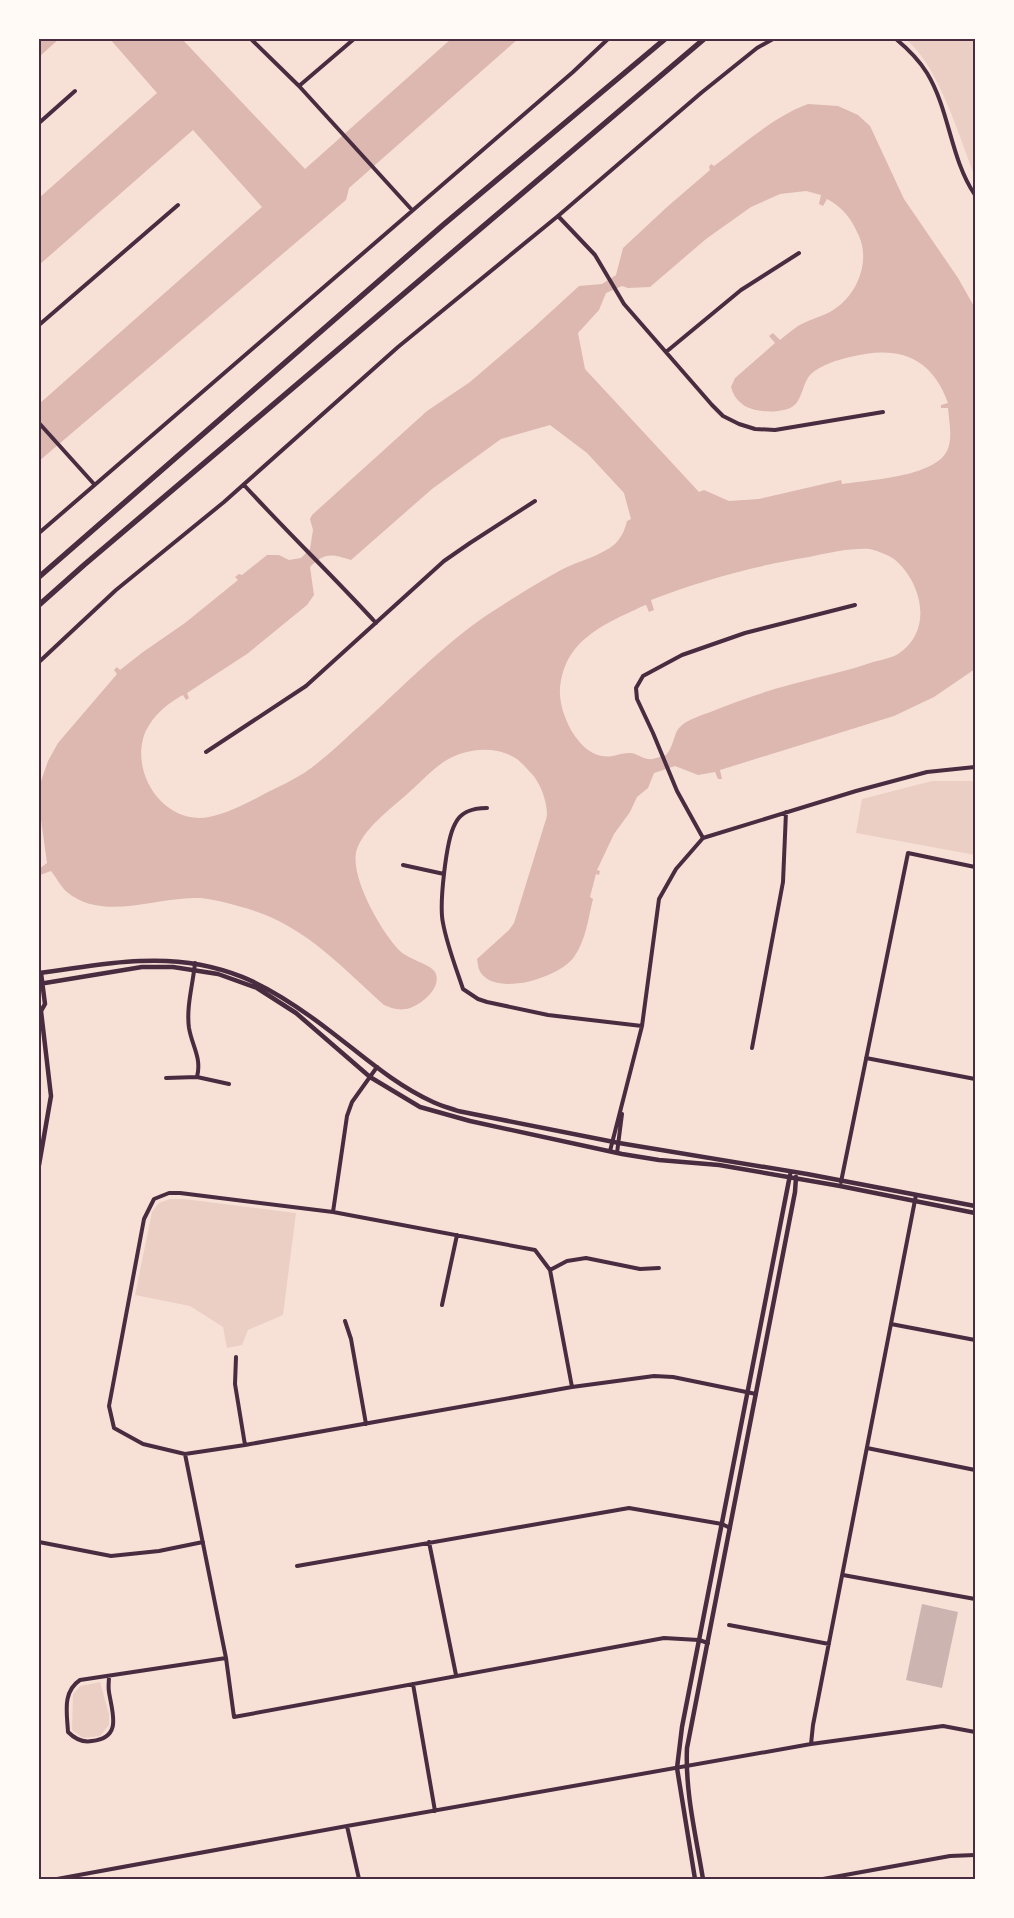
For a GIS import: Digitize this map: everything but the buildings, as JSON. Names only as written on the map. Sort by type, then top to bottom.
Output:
[{"type":"highway","points":[[39,577],[443,225],[665,39]]},
{"type":"highway","points":[[39,605],[704,39]]},
{"type":"street","points":[[251,39],[299,86],[412,210]]},
{"type":"street","points":[[299,86],[354,39]]},
{"type":"street","points":[[39,533],[573,72],[608,39]]},
{"type":"street","points":[[39,662],[116,590],[244,485],[398,347],[558,216],[700,93],[758,48],[773,39]]},
{"type":"street","points":[[896,39],[913,54],[927,74],[944,111],[956,154],[975,195]]},
{"type":"street","points":[[39,122],[75,91]]},
{"type":"street","points":[[39,325],[178,205]]},
{"type":"street","points":[[558,216],[595,255],[624,304],[723,416],[755,429],[776,430],[883,412]]},
{"type":"street","points":[[666,352],[741,290],[799,253]]},
{"type":"street","points":[[39,423],[94,484]]},
{"type":"street","points":[[244,485],[288,533],[339,582],[376,623]]},
{"type":"street","points":[[206,752],[306,686],[444,561],[535,501]]},
{"type":"street","points":[[703,838],[677,791],[637,699],[636,688],[643,676],[682,655],[745,633],[855,605]]},
{"type":"street","points":[[610,1152],[642,1026],[659,899],[676,868],[703,838],[786,812],[928,772],[975,767]]},
{"type":"street","points":[[487,808],[476,808],[468,811],[454,825],[444,874],[443,923],[463,989],[487,1002],[548,1015],[642,1026]]},
{"type":"street","points":[[752,1048],[782,891],[786,812]]},
{"type":"street","points":[[840,1186],[908,853],[975,867]]},
{"type":"street","points":[[403,865],[444,874]]},
{"type":"street","points":[[39,1164],[51,1096],[41,1025],[40,1010],[45,1004],[40,973],[139,961],[195,963],[220,968],[260,984],[299,1007],[407,1088],[433,1102],[458,1111],[790,1175]]},
{"type":"street","points":[[195,963],[189,1028],[198,1056],[199,1067],[197,1077]]},
{"type":"street","points":[[41,984],[142,967],[195,969],[218,974],[257,988],[296,1013],[370,1077],[420,1107],[470,1121],[610,1152],[660,1160],[719,1165],[841,1180],[975,1206]]},
{"type":"street","points":[[866,1058],[975,1079]]},
{"type":"street","points":[[333,1212],[347,1116],[352,1102],[377,1067]]},
{"type":"street","points":[[166,1078],[197,1077],[229,1084]]},
{"type":"street","points":[[617,1153],[624,1100]]},
{"type":"street","points":[[695,1879],[677,1768],[682,1727],[790,1175]]},
{"type":"street","points":[[797,1176],[975,1213]]},
{"type":"street","points":[[703,1879],[688,1790],[686,1766],[689,1739],[797,1176]]},
{"type":"street","points":[[572,1387],[550,1270],[535,1250],[333,1212],[180,1192],[169,1193],[154,1199],[144,1220],[110,1406],[114,1428],[144,1444],[185,1454],[246,1446],[572,1387],[654,1376],[673,1377],[756,1394]]},
{"type":"street","points":[[811,1744],[813,1725],[916,1195]]},
{"type":"street","points":[[442,1305],[457,1235]]},
{"type":"street","points":[[550,1270],[567,1261],[586,1258],[640,1269],[659,1268]]},
{"type":"street","points":[[345,1321],[351,1339],[366,1424]]},
{"type":"street","points":[[890,1324],[975,1340]]},
{"type":"street","points":[[236,1357],[235,1384],[246,1446]]},
{"type":"street","points":[[867,1448],[975,1470]]},
{"type":"street","points":[[185,1454],[226,1658],[234,1717],[664,1638],[699,1640],[708,1643]]},
{"type":"street","points":[[297,1566],[628,1508],[722,1524],[730,1528]]},
{"type":"street","points":[[39,1542],[111,1556],[158,1551],[203,1542]]},
{"type":"street","points":[[429,1542],[456,1675]]},
{"type":"street","points":[[843,1575],[975,1599]]},
{"type":"street","points":[[729,1625],[829,1644]]},
{"type":"street","points":[[109,1676],[108,1690],[114,1721],[112,1729],[105,1738],[99,1741],[87,1742],[76,1739],[68,1732],[68,1692],[80,1680],[226,1658]]},
{"type":"street","points":[[413,1684],[435,1811]]},
{"type":"street","points":[[58,1879],[811,1744],[943,1726],[975,1732]]},
{"type":"street","points":[[347,1826],[359,1879]]},
{"type":"street","points":[[823,1879],[950,1856],[975,1855]]},
{"type":"shaded area","points":[[39,39],[59,39],[39,57]]},
{"type":"shaded area","points":[[110,39],[182,39],[305,169],[451,39],[518,39],[349,188],[346,200],[39,461],[39,404],[262,207],[193,130],[39,265],[39,198],[157,93]]},
{"type":"shaded area","points":[[905,39],[975,39],[975,177],[938,83],[917,50]]},
{"type":"shaded area","points":[[808,104],[838,106],[858,115],[870,126],[904,199],[958,278],[975,308],[975,669],[934,697],[894,716],[720,770],[722,779],[718,779],[715,772],[698,775],[675,766],[654,773],[648,788],[637,797],[630,812],[614,834],[597,870],[600,871],[599,875],[596,874],[590,897],[593,899],[588,922],[574,957],[556,971],[529,982],[514,984],[489,980],[481,973],[478,966],[477,959],[509,930],[514,923],[547,818],[546,803],[534,777],[517,759],[491,750],[462,753],[445,761],[378,820],[365,834],[357,849],[357,873],[368,903],[384,931],[400,951],[432,969],[437,978],[434,989],[425,999],[415,1006],[406,1009],[390,1008],[384,1005],[307,938],[271,917],[252,910],[203,898],[130,906],[113,907],[97,905],[81,901],[67,892],[51,871],[40,875],[39,869],[47,863],[39,805],[39,787],[48,761],[58,743],[117,674],[114,670],[117,667],[120,670],[185,623],[238,580],[235,577],[239,574],[242,575],[267,555],[279,555],[289,560],[301,558],[310,549],[313,530],[310,519],[312,515],[427,411],[470,382],[579,286],[602,284],[616,275],[623,248],[710,170],[711,164],[714,166],[759,132],[795,109]],"holes":[[[806,191],[821,195],[819,204],[823,206],[827,199],[833,202],[846,214],[853,225],[862,246],[863,257],[859,279],[847,298],[830,312],[798,326],[780,340],[773,333],[769,336],[775,343],[735,378],[731,387],[734,394],[741,403],[751,409],[758,411],[780,411],[796,404],[808,378],[824,365],[867,354],[882,352],[897,354],[922,364],[941,387],[948,403],[941,405],[941,408],[948,408],[949,446],[940,460],[929,467],[884,479],[842,484],[841,480],[759,499],[729,501],[704,490],[699,492],[585,369],[578,333],[599,310],[606,293],[622,286],[628,288],[650,287],[706,239],[751,207],[780,194]],[[550,425],[587,453],[624,493],[631,519],[627,521],[623,533],[615,544],[603,552],[543,580],[472,626],[438,654],[331,752],[300,776],[239,807],[209,817],[193,818],[179,814],[156,796],[148,783],[143,769],[141,754],[145,732],[158,713],[183,695],[186,700],[189,698],[187,693],[247,654],[307,605],[314,595],[310,567],[315,562],[329,556],[339,556],[351,560],[432,489],[501,439]],[[854,549],[870,549],[885,554],[894,559],[912,580],[920,606],[920,620],[916,633],[909,644],[898,654],[741,700],[695,718],[679,728],[666,755],[655,758],[648,759],[630,753],[608,757],[599,755],[586,749],[575,736],[566,720],[561,703],[560,689],[562,677],[568,659],[575,649],[598,629],[643,606],[646,605],[649,612],[654,610],[651,600],[709,580],[749,569]]]},
{"type":"shaded area","points":[[932,781],[975,781],[975,855],[856,833],[862,799]]},
{"type":"shaded area","points":[[170,1199],[184,1199],[296,1213],[283,1315],[248,1330],[242,1345],[227,1348],[223,1327],[190,1306],[135,1295],[152,1212],[159,1203]]},
{"type":"shaded area","points":[[100,1682],[109,1714],[109,1725],[100,1736],[83,1738],[72,1730],[73,1694],[80,1686]]}]
